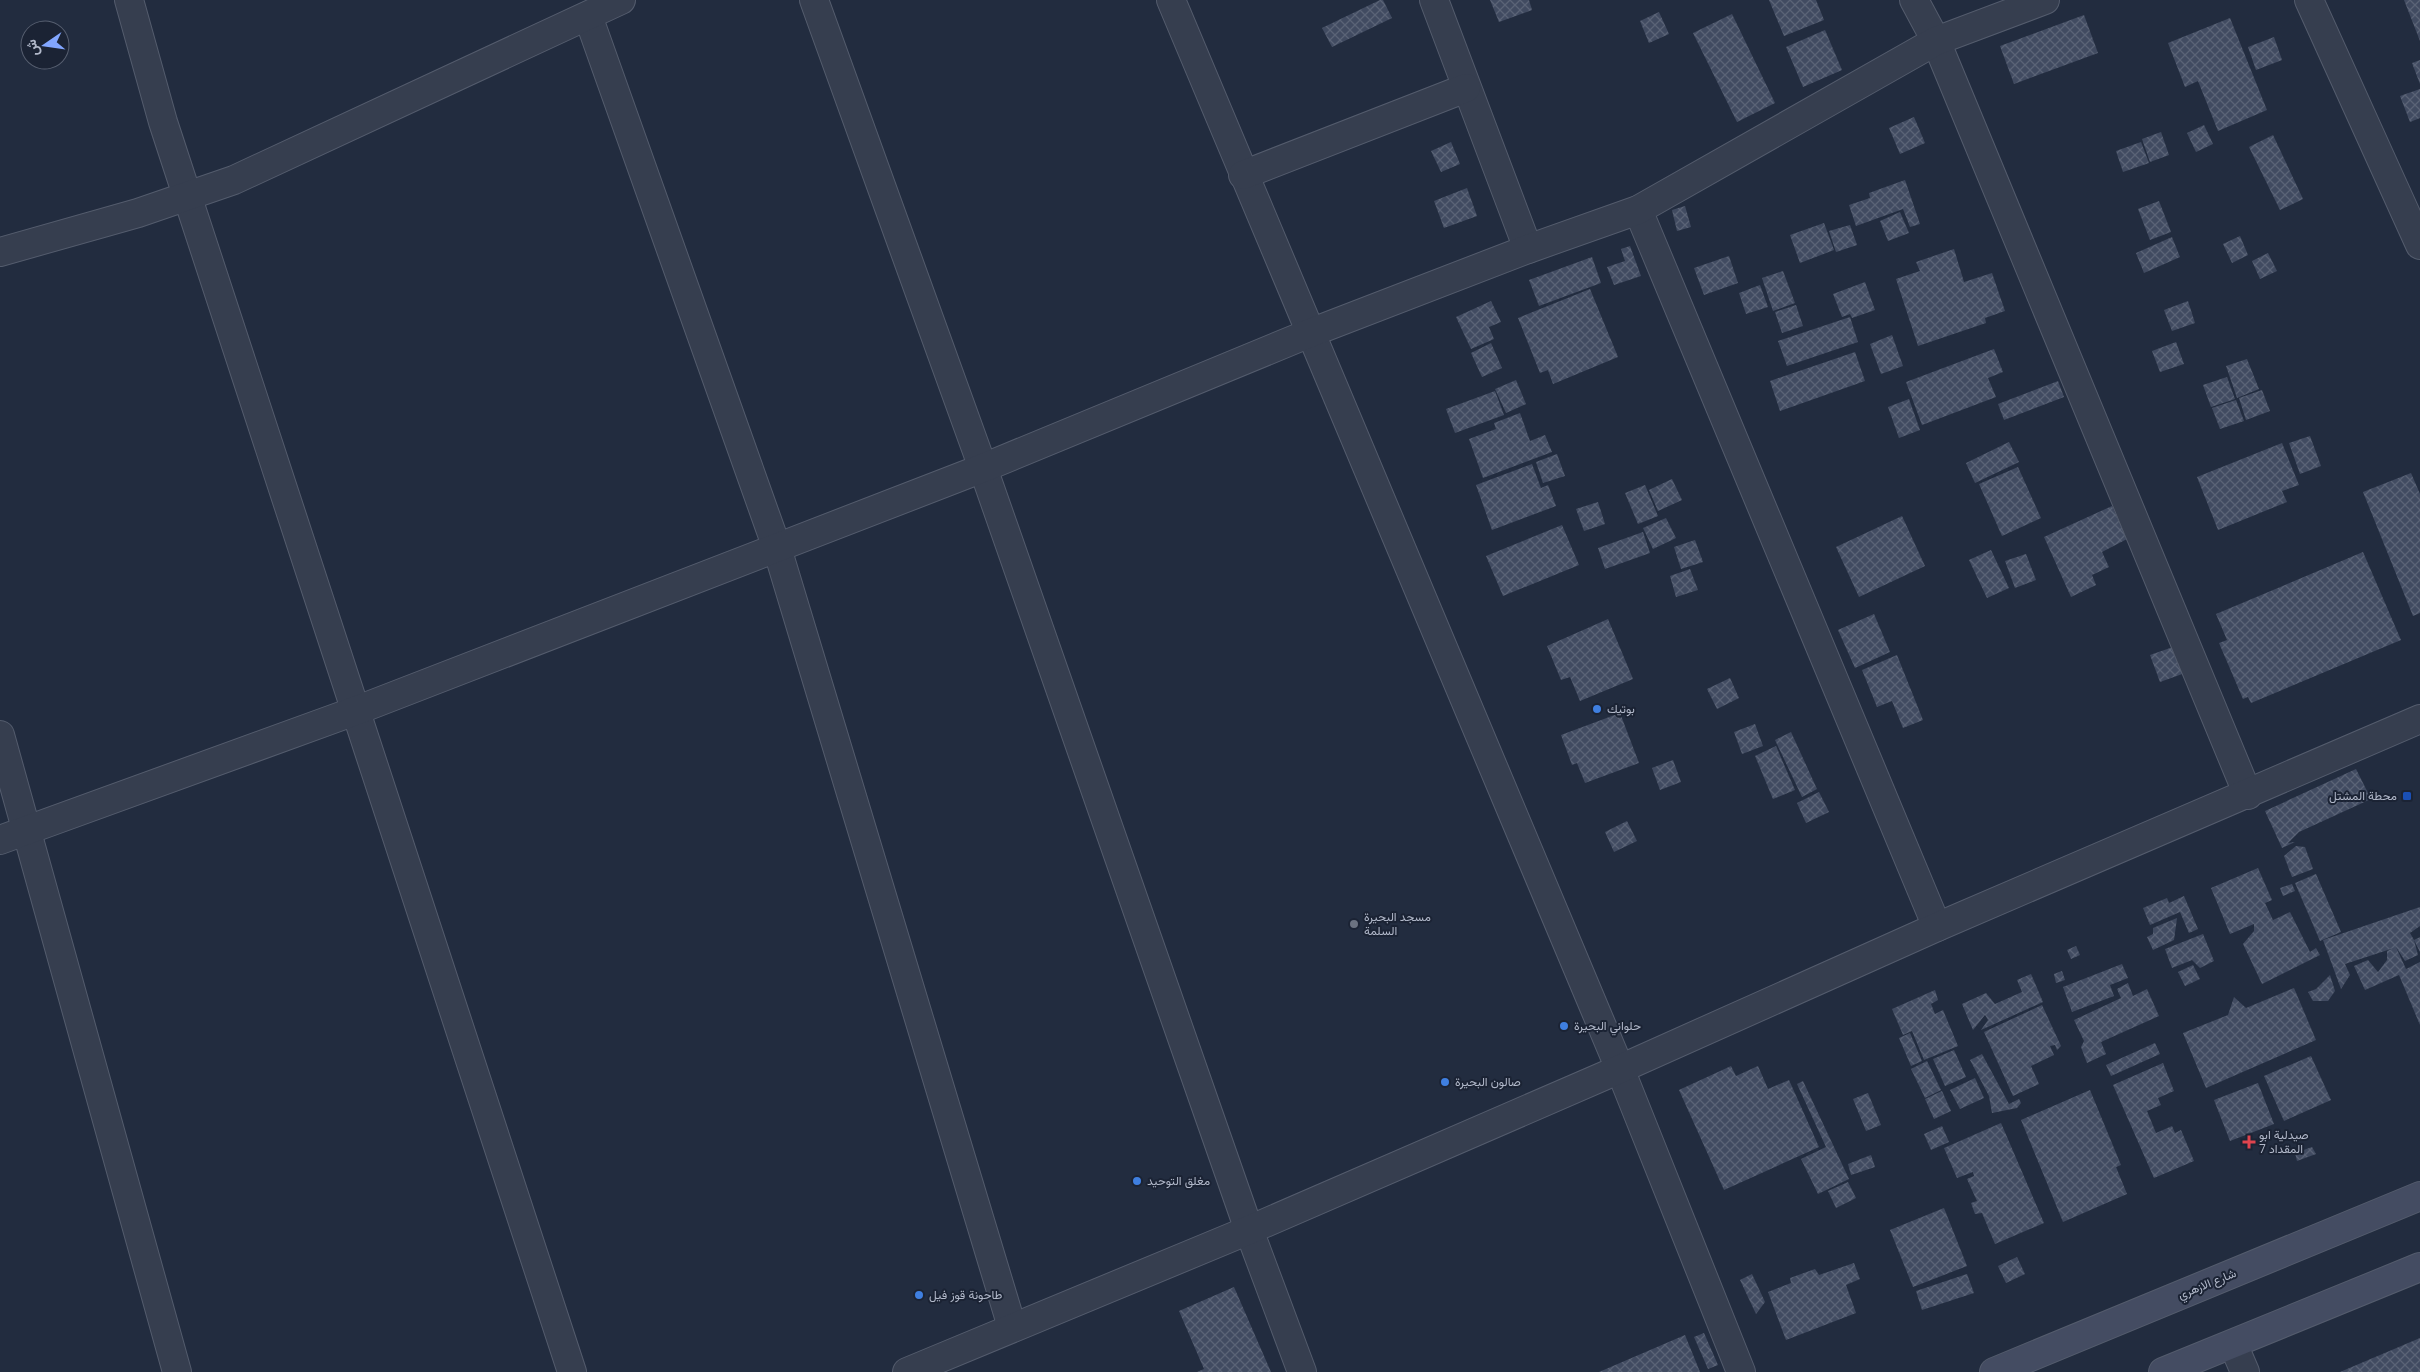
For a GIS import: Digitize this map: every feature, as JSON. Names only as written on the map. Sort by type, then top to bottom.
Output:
[{"type":"street","points":[[129,0],[163,122],[572,1372]]},
{"type":"street","points":[[0,252],[189,197],[234,180],[621,0]]},
{"type":"street","points":[[814,0],[983,468],[1249,1230],[1302,1372]]},
{"type":"street","points":[[1171,0],[1620,1069],[1741,1372]]},
{"type":"street","points":[[1434,0],[1528,249]]},
{"type":"street","points":[[1914,0],[1936,41],[2248,795]]},
{"type":"street","points":[[0,840],[355,711],[983,468],[1310,334],[1528,249],[1638,210],[1936,41],[2045,0]]},
{"type":"street","points":[[2309,0],[2420,246]]},
{"type":"street","points":[[588,16],[777,548],[1012,1327]]},
{"type":"street","points":[[1243,175],[1466,88]]},
{"type":"street","points":[[1638,210],[1937,927]]},
{"type":"street","points":[[907,1372],[1249,1230],[1620,1069],[1937,927],[2248,795],[2420,719]]},
{"type":"street","points":[[0,735],[28,830],[177,1372]]},
{"type":"street","name":"شارع الازهري","points":[[1994,1372],[2420,1196]]},
{"type":"street","points":[[2163,1372],[2420,1267]]},
{"type":"street","points":[[2233,1344],[2245,1372]]},
{"type":"building","points":[[1383,0],[1392,18],[1332,47],[1322,28]]},
{"type":"building","points":[[1490,0],[1529,0],[1532,10],[1499,22]]},
{"type":"building","points":[[1769,0],[1816,0],[1824,20],[1784,36]]},
{"type":"building","points":[[2404,0],[2420,0],[2420,41]]},
{"type":"building","points":[[1659,12],[1669,34],[1649,43],[1640,21]]},
{"type":"building","points":[[1732,14],[1775,103],[1737,122],[1693,33]]},
{"type":"building","points":[[2084,15],[2098,53],[2014,84],[2000,46]]},
{"type":"building","points":[[2230,18],[2267,110],[2218,131],[2198,81],[2185,87],[2168,43]]},
{"type":"building","points":[[1825,30],[1842,70],[1803,87],[1786,47]]},
{"type":"building","points":[[2274,37],[2282,60],[2256,70],[2248,47]]},
{"type":"building","points":[[2420,60],[2420,84],[2412,63]]},
{"type":"building","points":[[2420,89],[2420,118],[2410,122],[2400,96]]},
{"type":"building","points":[[1914,117],[1925,143],[1900,154],[1889,128]]},
{"type":"building","points":[[2204,125],[2213,144],[2196,152],[2187,133]]},
{"type":"building","points":[[2161,132],[2169,155],[2150,162],[2142,139]]},
{"type":"building","points":[[2273,135],[2303,199],[2280,210],[2249,147]]},
{"type":"building","points":[[1451,142],[1460,164],[1441,172],[1431,151]]},
{"type":"building","points":[[2141,142],[2149,163],[2123,172],[2116,151]]},
{"type":"building","points":[[1905,180],[1920,224],[1910,227],[1903,209],[1856,226],[1849,205],[1870,198],[1869,193]]},
{"type":"building","points":[[1467,188],[1477,216],[1444,228],[1434,201]]},
{"type":"building","points":[[2159,201],[2171,232],[2150,240],[2138,209]]},
{"type":"building","points":[[1685,206],[1691,227],[1677,231],[1672,210]]},
{"type":"building","points":[[1900,212],[1909,233],[1888,241],[1880,221]]},
{"type":"building","points":[[1824,223],[1834,250],[1800,263],[1790,235]]},
{"type":"building","points":[[1850,225],[1857,245],[1836,252],[1829,231]]},
{"type":"building","points":[[2240,236],[2248,255],[2232,263],[2223,244]]},
{"type":"building","points":[[2172,237],[2180,257],[2144,273],[2136,253]]},
{"type":"building","points":[[1630,246],[1641,276],[1614,285],[1607,267],[1625,261],[1621,249]]},
{"type":"building","points":[[1954,249],[1964,282],[1992,273],[2005,311],[1985,318],[1986,323],[1918,346],[1896,279],[1920,271],[1916,262]]},
{"type":"building","points":[[2268,253],[2277,271],[2260,279],[2252,261]]},
{"type":"building","points":[[1729,256],[1738,283],[1704,295],[1694,268]]},
{"type":"building","points":[[1592,257],[1601,283],[1539,306],[1529,280]]},
{"type":"building","points":[[1783,271],[1795,303],[1773,311],[1762,278]]},
{"type":"building","points":[[1865,282],[1875,310],[1852,318],[1850,314],[1842,317],[1833,294]]},
{"type":"building","points":[[1760,285],[1768,307],[1746,314],[1739,293]]},
{"type":"building","points":[[1590,289],[1618,357],[1553,384],[1548,370],[1540,373],[1518,318]]},
{"type":"building","points":[[1491,301],[1501,322],[1489,327],[1494,339],[1471,349],[1456,317]]},
{"type":"building","points":[[2188,301],[2195,323],[2172,331],[2164,310]]},
{"type":"building","points":[[1796,305],[1803,326],[1782,333],[1775,312]]},
{"type":"building","points":[[1850,317],[1858,342],[1787,366],[1778,341]]},
{"type":"building","points":[[1892,335],[1903,366],[1881,374],[1870,344]]},
{"type":"building","points":[[2176,342],[2184,364],[2160,372],[2152,351]]},
{"type":"building","points":[[1491,343],[1502,368],[1482,377],[1471,353]]},
{"type":"building","points":[[1994,349],[2003,372],[1988,378],[1996,397],[1922,425],[1906,382]]},
{"type":"building","points":[[1855,352],[1865,381],[1780,411],[1770,381]]},
{"type":"building","points":[[2247,359],[2259,389],[2237,398],[2226,366]]},
{"type":"building","points":[[2227,377],[2235,399],[2211,407],[2203,385]]},
{"type":"building","points":[[1516,380],[1526,404],[1506,413],[1495,389]]},
{"type":"building","points":[[2058,381],[2064,397],[2004,420],[1998,404]]},
{"type":"building","points":[[2262,390],[2270,411],[2246,420],[2239,398]]},
{"type":"building","points":[[1495,391],[1504,415],[1455,433],[1446,409]]},
{"type":"building","points":[[1909,399],[1920,430],[1899,438],[1888,407]]},
{"type":"building","points":[[2236,400],[2244,421],[2220,429],[2212,408]]},
{"type":"building","points":[[1520,413],[1530,441],[1545,435],[1552,452],[1483,478],[1469,439],[1496,429],[1494,423]]},
{"type":"building","points":[[2310,436],[2321,466],[2300,474],[2289,443]]},
{"type":"building","points":[[2009,442],[2019,462],[1975,483],[1966,463]]},
{"type":"building","points":[[2282,443],[2299,485],[2282,491],[2287,502],[2218,530],[2197,477]]},
{"type":"building","points":[[1557,454],[1565,476],[1543,483],[1536,462]]},
{"type":"building","points":[[1532,464],[1541,488],[1548,485],[1556,506],[1492,530],[1476,485]]},
{"type":"building","points":[[2018,467],[2041,518],[2002,536],[1979,484]]},
{"type":"building","points":[[2411,473],[2420,494],[2420,613],[2413,616],[2363,492]]},
{"type":"building","points":[[1672,479],[1682,500],[1658,511],[1649,490]]},
{"type":"building","points":[[1645,485],[1658,516],[1638,524],[1625,493]]},
{"type":"building","points":[[1598,502],[1605,524],[1584,531],[1576,509]]},
{"type":"building","points":[[2112,506],[2127,539],[2102,552],[2109,567],[2092,575],[2096,585],[2071,597],[2044,537]]},
{"type":"building","points":[[1902,516],[1925,566],[1859,597],[1836,547]]},
{"type":"building","points":[[1666,518],[1676,538],[1653,549],[1643,528]]},
{"type":"building","points":[[1562,525],[1579,565],[1503,596],[1486,556]]},
{"type":"building","points":[[1643,532],[1650,553],[1605,569],[1598,548]]},
{"type":"building","points":[[1695,540],[1703,562],[1681,569],[1674,547]]},
{"type":"building","points":[[1991,550],[2009,588],[1987,598],[1969,560]]},
{"type":"building","points":[[2363,552],[2401,640],[2251,703],[2248,697],[2243,699],[2219,643],[2227,640],[2216,614]]},
{"type":"building","points":[[2026,554],[2036,580],[2015,588],[2005,561]]},
{"type":"building","points":[[1690,569],[1698,590],[1676,597],[1670,576]]},
{"type":"building","points":[[1874,614],[1890,652],[1855,668],[1838,630]]},
{"type":"building","points":[[1608,619],[1633,679],[1580,701],[1570,677],[1561,680],[1547,646]]},
{"type":"building","points":[[2176,646],[2185,673],[2160,682],[2150,655]]},
{"type":"building","points":[[1897,655],[1923,720],[1903,728],[1892,701],[1877,707],[1862,670]]},
{"type":"building","points":[[1730,678],[1739,698],[1717,709],[1707,689]]},
{"type":"building","points":[[1620,713],[1639,763],[1585,783],[1577,763],[1572,765],[1561,735]]},
{"type":"building","points":[[1755,724],[1763,746],[1742,754],[1734,732]]},
{"type":"building","points":[[1791,732],[1817,789],[1802,797],[1775,740]]},
{"type":"building","points":[[1776,746],[1795,790],[1773,799],[1755,756]]},
{"type":"building","points":[[1673,760],[1681,782],[1660,790],[1652,768]]},
{"type":"building","points":[[2356,769],[2371,799],[2299,832],[2288,843],[2295,842],[2282,848],[2265,811]]},
{"type":"building","points":[[1819,792],[1829,812],[1806,823],[1797,803]]},
{"type":"building","points":[[1627,821],[1637,841],[1614,852],[1605,832]]},
{"type":"building","points":[[2296,846],[2305,847],[2313,869],[2292,877],[2284,856]]},
{"type":"building","points":[[2258,868],[2272,900],[2265,903],[2273,920],[2290,912],[2310,952],[2316,948],[2320,955],[2262,984],[2243,944],[2254,931],[2254,924],[2230,934],[2211,888]]},
{"type":"building","points":[[2316,874],[2341,932],[2320,941],[2295,883]]},
{"type":"building","points":[[2292,884],[2295,891],[2283,896],[2280,888]]},
{"type":"building","points":[[2184,896],[2198,929],[2189,933],[2180,912],[2150,925],[2143,908],[2167,898],[2169,903]]},
{"type":"building","points":[[2420,907],[2420,926],[2410,933],[2418,955],[2405,961],[2396,947],[2406,969],[2420,962],[2420,1025],[2399,975],[2365,990],[2354,966],[2368,960],[2378,972],[2387,960],[2387,951],[2394,948],[2345,964],[2350,975],[2341,989],[2323,940]]},
{"type":"building","points":[[2177,918],[2174,940],[2153,950],[2147,937],[2153,934],[2153,928]]},
{"type":"building","points":[[2203,934],[2214,961],[2200,968],[2192,960],[2172,968],[2165,949]]},
{"type":"building","points":[[2420,937],[2420,952],[2414,940]]},
{"type":"building","points":[[2076,946],[2080,955],[2071,959],[2067,950]]},
{"type":"building","points":[[2122,964],[2128,978],[2110,985],[2114,996],[2072,1012],[2063,987]]},
{"type":"building","points":[[2193,965],[2200,979],[2185,986],[2178,972]]},
{"type":"building","points":[[2062,971],[2065,980],[2056,983],[2054,974]]},
{"type":"building","points":[[2031,974],[2043,1002],[1981,1030],[1988,1020],[1985,1015],[1973,1030],[1962,1004],[1986,993],[1995,1004],[2022,992],[2017,980]]},
{"type":"building","points":[[2330,975],[2335,991],[2328,1001],[2313,1001],[2308,992],[2316,989]]},
{"type":"building","points":[[2128,983],[2133,996],[2147,989],[2159,1016],[2101,1042],[2106,1054],[2087,1063],[2081,1047],[2084,1041],[2074,1020],[2121,998],[2117,989]]},
{"type":"building","points":[[2294,988],[2316,1040],[2206,1088],[2183,1033],[2228,1015],[2234,997],[2246,1008]]},
{"type":"building","points":[[1935,990],[1938,1000],[1931,1004],[1935,1014],[1943,1010],[1958,1046],[1924,1060],[1912,1031],[1903,1035],[1892,1009]]},
{"type":"building","points":[[2042,1005],[2061,1046],[2057,1050],[2055,1045],[2050,1046],[2054,1055],[2031,1066],[2039,1084],[2013,1096],[1984,1032]]},
{"type":"building","points":[[1910,1033],[1922,1061],[1911,1066],[1899,1038]]},
{"type":"building","points":[[2155,1043],[2160,1054],[2111,1076],[2106,1065]]},
{"type":"building","points":[[1954,1050],[1966,1077],[1945,1086],[1933,1059]]},
{"type":"building","points":[[1982,1054],[2009,1104],[2019,1099],[2021,1103],[2017,1108],[1992,1113],[1989,1096],[1970,1060]]},
{"type":"building","points":[[2311,1056],[2331,1100],[2284,1121],[2264,1076]]},
{"type":"building","points":[[1927,1061],[1941,1090],[1925,1098],[1911,1069]]},
{"type":"building","points":[[2163,1063],[2174,1091],[2158,1098],[2161,1105],[2147,1111],[2156,1133],[2172,1126],[2175,1133],[2181,1130],[2194,1161],[2154,1178],[2113,1085]]},
{"type":"building","points":[[1731,1066],[1736,1076],[1758,1066],[1768,1089],[1789,1080],[1819,1147],[1724,1190],[1679,1090]]},
{"type":"building","points":[[1975,1078],[1984,1098],[1960,1109],[1950,1090]]},
{"type":"building","points":[[1803,1081],[1849,1179],[1818,1194],[1801,1159],[1826,1147],[1797,1084]]},
{"type":"building","points":[[2258,1083],[2274,1124],[2230,1141],[2214,1100]]},
{"type":"building","points":[[2090,1090],[2121,1165],[2116,1167],[2127,1194],[2063,1222],[2021,1120]]},
{"type":"building","points":[[1942,1091],[1951,1111],[1934,1119],[1925,1099]]},
{"type":"building","points":[[1868,1093],[1881,1125],[1866,1131],[1853,1099]]},
{"type":"building","points":[[2001,1123],[2044,1223],[1995,1244],[1982,1213],[1975,1214],[1971,1203],[1977,1201],[1967,1179],[1974,1176],[1973,1172],[1957,1178],[1944,1148]]},
{"type":"building","points":[[1942,1126],[1949,1142],[1931,1150],[1924,1134]]},
{"type":"building","points":[[2312,1147],[2316,1154],[2297,1161],[2295,1153]]},
{"type":"building","points":[[1871,1155],[1875,1167],[1851,1175],[1848,1164]]},
{"type":"building","points":[[1848,1182],[1856,1198],[1836,1208],[1828,1191]]},
{"type":"building","points":[[1944,1208],[1967,1266],[1913,1287],[1890,1230]]},
{"type":"building","points":[[2017,1257],[2025,1274],[2006,1283],[1998,1266]]},
{"type":"building","points":[[1854,1263],[1860,1279],[1846,1285],[1856,1313],[1786,1340],[1768,1292],[1791,1283],[1790,1278],[1815,1269],[1819,1275]]},
{"type":"building","points":[[1752,1274],[1765,1302],[1756,1314],[1740,1280]]},
{"type":"building","points":[[1967,1274],[1974,1293],[1922,1310],[1916,1291]]},
{"type":"building","points":[[1234,1287],[1271,1372],[1197,1372],[1204,1369],[1179,1311]]},
{"type":"building","points":[[1704,1333],[1718,1365],[1708,1369],[1694,1337]]},
{"type":"building","points":[[1685,1335],[1700,1372],[1599,1372]]},
{"type":"building","points":[[2420,1338],[2420,1372],[2340,1372]]},
{"type":"place","name":"بوتيك","points":[[1597,709]]},
{"type":"place","name":"محطة المشتل","points":[[2407,796]]},
{"type":"place","name":"مسجد البحيرة السلمة","points":[[1354,924]]},
{"type":"place","name":"حلواني البحيرة","points":[[1564,1026]]},
{"type":"place","name":"صالون البحيرة","points":[[1445,1082]]},
{"type":"place","name":"صيدلية ابو المقداد 7","points":[[2249,1142]]},
{"type":"place","name":"مغلق التوحيد","points":[[1137,1181]]},
{"type":"place","name":"طاحونة قوز فيل","points":[[919,1295]]}]
